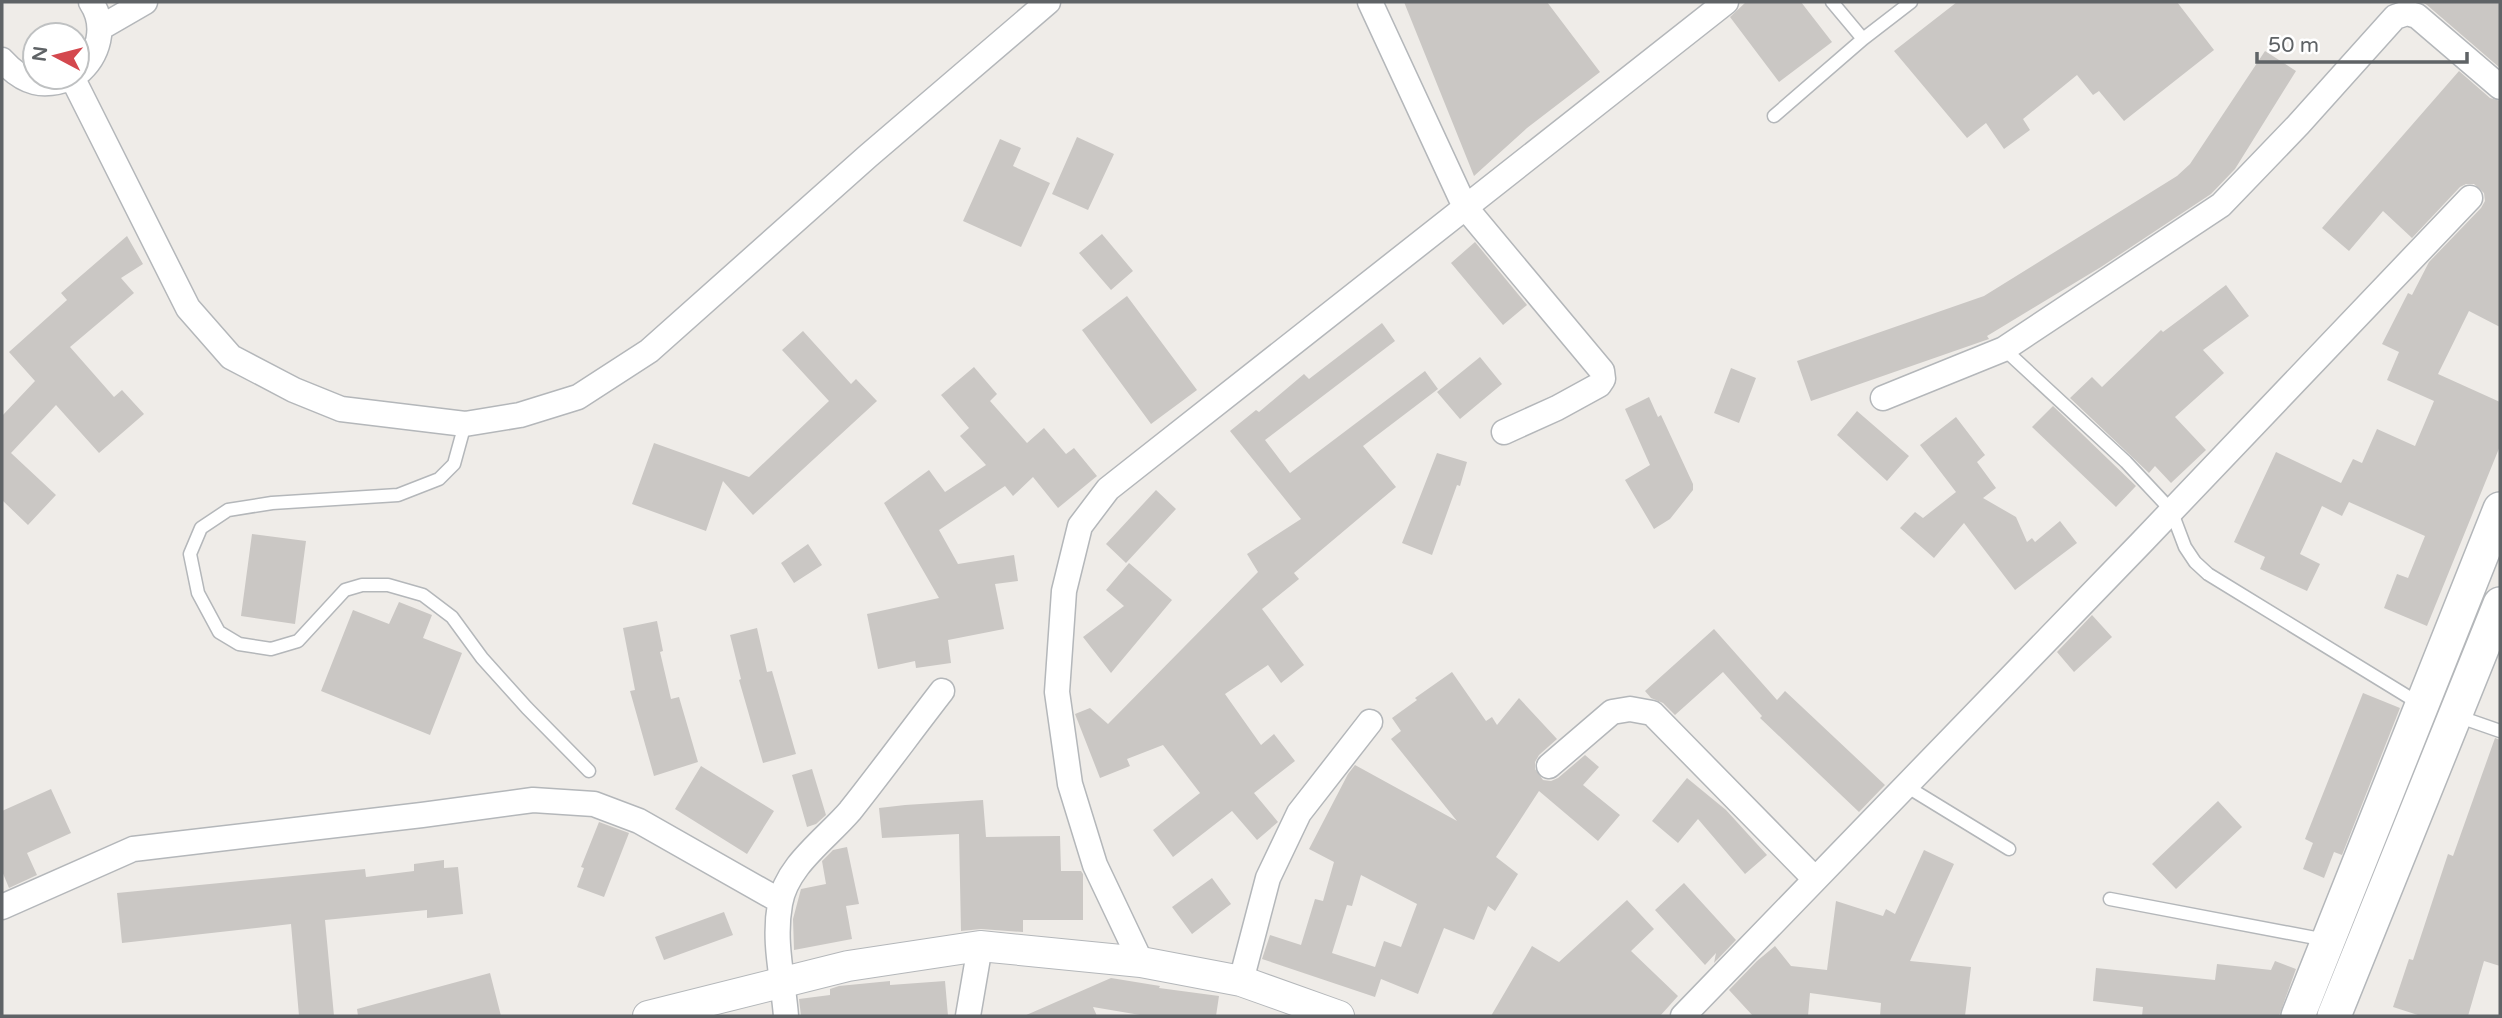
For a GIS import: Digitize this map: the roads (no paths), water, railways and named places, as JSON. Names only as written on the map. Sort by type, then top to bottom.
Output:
[{"type":"main road","points":[[2334,1016],[2439,710],[2500,509]]},
{"type":"main road","points":[[2298,1016],[2328,940],[2439,710],[2500,604]]},
{"type":"street","points":[[90,2],[95,9],[100,28],[97,48],[91,59]]},
{"type":"street","points":[[100,28],[145,2]]},
{"type":"street","points":[[80,91],[188,308],[231,357],[294,390],[341,409],[465,424],[520,415],[578,397],[649,352],[868,156],[1048,2]]},
{"type":"street","points":[[1370,2],[1465,207],[1602,371],[1603,379],[1600,385],[1504,432]]},
{"type":"street","points":[[1141,961],[1095,865],[1070,784],[1057,692],[1064,591],[1080,526],[1108,489],[1726,2]]},
{"type":"street","points":[[1883,398],[2004,349],[2221,205],[2298,125],[2395,17],[2407,8],[2500,87]]},
{"type":"street","points":[[1683,1016],[2470,198]]},
{"type":"street","points":[[786,1016],[776,940],[780,901],[792,874],[849,812],[942,691]]},
{"type":"street","points":[[1549,766],[1612,712],[1630,709],[1652,713],[1815,879]]},
{"type":"street","points":[[1241,981],[1268,878],[1299,813],[1370,722]]},
{"type":"street","points":[[2,907],[133,849],[533,800],[594,804],[639,821],[780,901]]},
{"type":"street","points":[[968,1016],[980,946]]},
{"type":"street","points":[[648,1016],[848,966],[980,946],[1141,961],[1241,981],[1339,1016]]},
{"type":"lane","points":[[1832,2],[1863,39]]},
{"type":"lane","points":[[1774,116],[1863,39],[1911,2]]},
{"type":"lane","points":[[2004,349],[2126,462],[2171,510],[2185,547],[2195,562],[2208,574],[2439,710],[2500,731]]},
{"type":"lane","points":[[465,424],[454,464],[439,479],[398,495],[272,503],[228,510],[201,528],[190,554],[198,593],[219,632],[239,644],[271,649],[298,641],[345,590],[362,585],[388,585],[423,595],[452,617],[482,657],[527,708],[589,771]]},
{"type":"lane","points":[[1906,786],[2009,849]]},
{"type":"lane","points":[[2110,899],[2328,940]]}]
